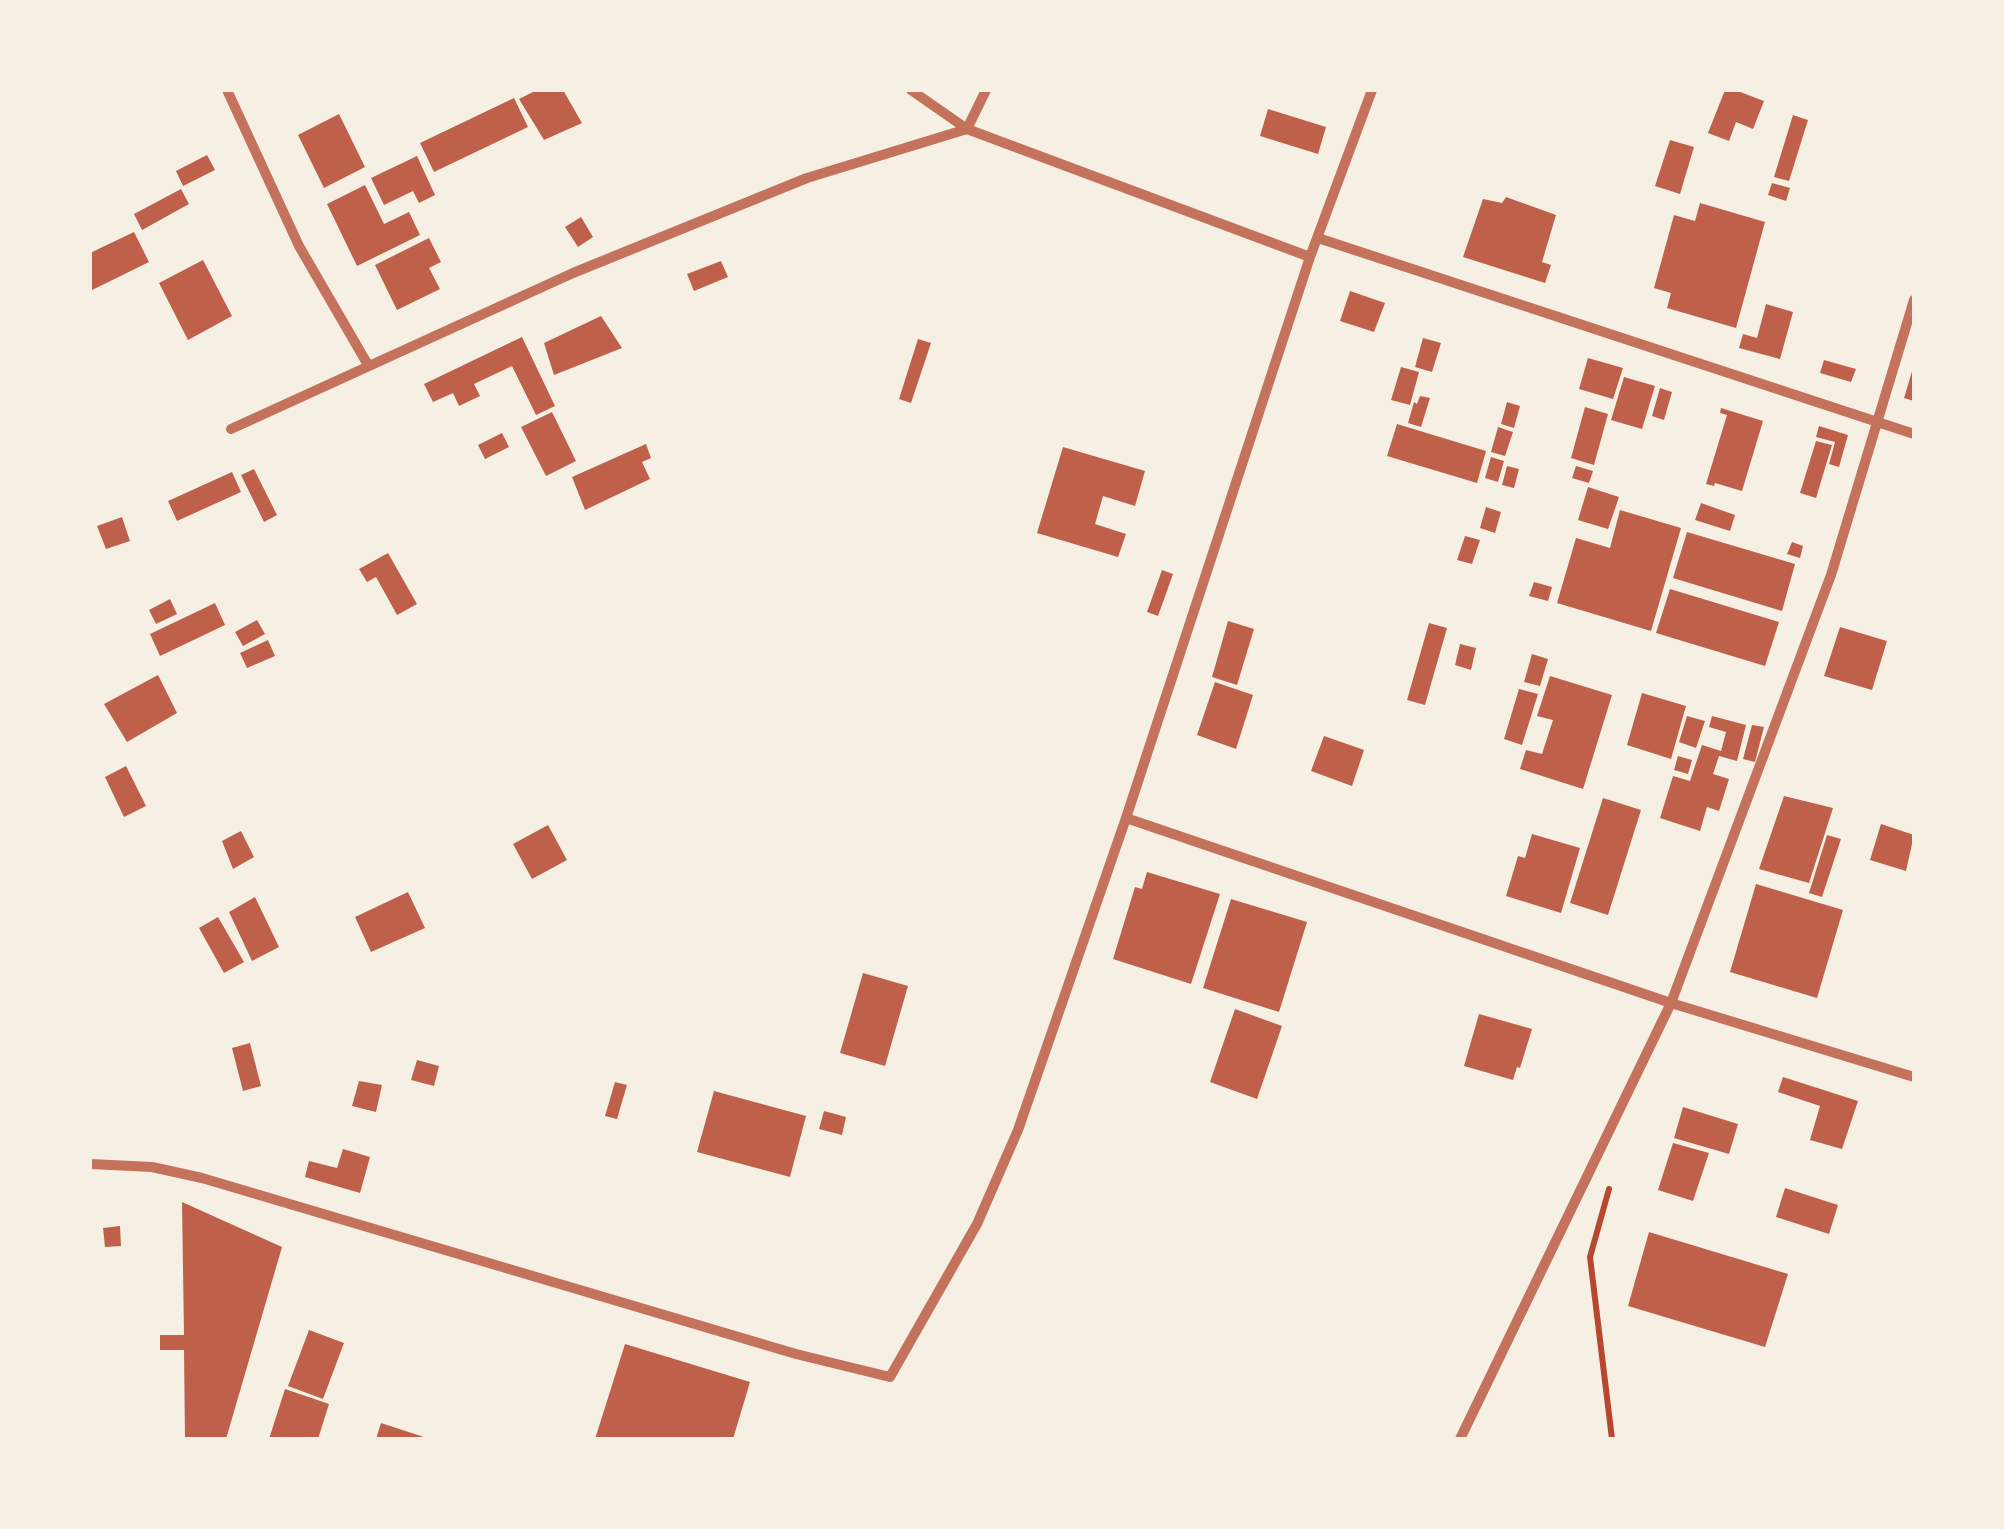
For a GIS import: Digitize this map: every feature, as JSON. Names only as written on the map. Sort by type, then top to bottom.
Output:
[{"type":"street","points":[[227,90],[298,246],[368,365]]},
{"type":"street","points":[[911,90],[967,129],[1310,256]]},
{"type":"street","points":[[231,430],[573,273],[807,178],[967,129],[986,90]]},
{"type":"street","points":[[90,1164],[152,1167],[202,1178],[796,1354],[890,1377],[977,1224],[1018,1130],[1126,818],[1310,256],[1372,90]]},
{"type":"street","points":[[1318,238],[1914,434]]},
{"type":"street","points":[[1460,1439],[1671,1002],[1832,575],[1914,300]]},
{"type":"street","points":[[1126,818],[1671,1002],[1914,1077]]},
{"type":"path","points":[[1612,1175],[1590,1256],[1612,1439]]},
{"type":"building","points":[[537,90],[563,90],[582,123],[544,140],[519,99]]},
{"type":"building","points":[[1725,90],[1764,101],[1753,129],[1736,122],[1729,141],[1708,133]]},
{"type":"building","points":[[514,98],[528,127],[434,172],[420,143]]},
{"type":"building","points":[[1268,109],[1326,127],[1318,154],[1260,136]]},
{"type":"building","points":[[339,114],[365,167],[324,188],[298,135]]},
{"type":"building","points":[[1793,115],[1808,120],[1789,181],[1774,177]]},
{"type":"building","points":[[1670,140],[1694,147],[1680,194],[1655,186]]},
{"type":"building","points":[[207,155],[215,170],[183,186],[176,171]]},
{"type":"building","points":[[417,156],[435,195],[419,203],[413,191],[384,205],[371,178]]},
{"type":"building","points":[[1772,183],[1790,188],[1786,201],[1768,195]]},
{"type":"building","points":[[365,185],[384,224],[409,212],[420,235],[357,266],[327,204]]},
{"type":"building","points":[[181,189],[189,204],[142,230],[134,214]]},
{"type":"building","points":[[1506,197],[1556,215],[1542,262],[1551,265],[1545,283],[1463,257],[1483,199],[1502,203]]},
{"type":"building","points":[[1700,203],[1765,222],[1736,328],[1667,308],[1671,293],[1654,288],[1674,215],[1695,221]]},
{"type":"building","points":[[581,217],[593,237],[578,247],[565,227]]},
{"type":"building","points":[[134,232],[149,262],[90,291],[90,253]]},
{"type":"building","points":[[429,238],[441,262],[429,268],[440,289],[397,310],[375,265]]},
{"type":"building","points":[[203,260],[232,316],[188,340],[159,283]]},
{"type":"building","points":[[721,261],[728,277],[694,291],[687,274]]},
{"type":"building","points":[[1350,291],[1385,303],[1374,332],[1340,321]]},
{"type":"building","points":[[1766,304],[1793,312],[1780,359],[1739,348],[1743,334],[1757,338]]},
{"type":"building","points":[[601,316],[622,348],[554,375],[544,343]]},
{"type":"building","points":[[522,337],[555,406],[536,415],[512,366],[474,384],[480,396],[459,406],[453,393],[433,402],[424,384]]},
{"type":"building","points":[[1423,338],[1441,343],[1432,372],[1415,367]]},
{"type":"building","points":[[918,339],[931,343],[911,403],[899,399]]},
{"type":"building","points":[[1588,358],[1623,368],[1613,399],[1579,389]]},
{"type":"building","points":[[1824,360],[1856,369],[1851,382],[1820,373]]},
{"type":"building","points":[[1401,367],[1419,372],[1410,405],[1391,400]]},
{"type":"building","points":[[1914,369],[1914,401],[1904,398]]},
{"type":"building","points":[[1624,377],[1655,386],[1642,429],[1611,420]]},
{"type":"building","points":[[1660,388],[1672,392],[1664,420],[1652,416]]},
{"type":"building","points":[[1420,396],[1430,398],[1421,427],[1408,423],[1414,402],[1417,404]]},
{"type":"building","points":[[1507,402],[1520,406],[1514,428],[1501,424]]},
{"type":"building","points":[[1585,407],[1608,414],[1594,465],[1571,458]]},
{"type":"building","points":[[1721,408],[1763,421],[1742,491],[1706,484],[1727,415],[1720,413]]},
{"type":"building","points":[[552,412],[576,461],[546,476],[521,427]]},
{"type":"building","points":[[1397,424],[1486,451],[1477,483],[1387,456]]},
{"type":"building","points":[[1819,426],[1848,435],[1839,467],[1829,464],[1835,442],[1816,437]]},
{"type":"building","points":[[1498,427],[1513,432],[1505,456],[1491,452]]},
{"type":"building","points":[[502,433],[509,447],[485,459],[478,445]]},
{"type":"building","points":[[1816,441],[1832,445],[1816,498],[1800,493]]},
{"type":"building","points":[[646,444],[651,458],[642,462],[650,479],[585,510],[572,477]]},
{"type":"building","points":[[1063,447],[1145,471],[1135,506],[1103,496],[1095,524],[1126,534],[1118,557],[1037,533]]},
{"type":"building","points":[[1491,457],[1504,461],[1498,482],[1485,478]]},
{"type":"building","points":[[1507,466],[1519,469],[1514,488],[1502,485]]},
{"type":"building","points":[[1576,466],[1593,471],[1589,483],[1572,478]]},
{"type":"building","points":[[254,469],[277,515],[264,522],[241,475]]},
{"type":"building","points":[[232,472],[241,492],[177,521],[168,501]]},
{"type":"building","points":[[1588,487],[1619,497],[1608,529],[1578,520]]},
{"type":"building","points":[[1701,503],[1735,515],[1730,531],[1695,520]]},
{"type":"building","points":[[1486,507],[1501,512],[1495,533],[1480,528]]},
{"type":"building","points":[[1620,510],[1681,528],[1651,631],[1557,603],[1576,538],[1610,548]]},
{"type":"building","points":[[122,517],[130,541],[106,549],[97,526]]},
{"type":"building","points":[[1687,532],[1795,564],[1782,611],[1673,578]]},
{"type":"building","points":[[1465,536],[1480,540],[1472,564],[1457,560]]},
{"type":"building","points":[[1792,542],[1803,546],[1800,558],[1787,554]]},
{"type":"building","points":[[388,553],[417,604],[397,615],[376,577],[367,582],[359,569]]},
{"type":"building","points":[[1162,570],[1173,574],[1158,616],[1147,612]]},
{"type":"building","points":[[1534,582],[1552,587],[1548,601],[1529,596]]},
{"type":"building","points":[[1670,589],[1779,622],[1765,666],[1656,633]]},
{"type":"building","points":[[170,599],[177,614],[156,624],[149,610]]},
{"type":"building","points":[[215,603],[225,625],[160,656],[150,634]]},
{"type":"building","points":[[257,620],[265,634],[243,646],[235,632]]},
{"type":"building","points":[[1228,621],[1254,629],[1237,685],[1212,677]]},
{"type":"building","points":[[1429,623],[1447,628],[1425,705],[1407,700]]},
{"type":"building","points":[[1840,627],[1887,641],[1872,690],[1824,676]]},
{"type":"building","points":[[268,640],[275,656],[247,668],[240,653]]},
{"type":"building","points":[[1460,644],[1476,648],[1471,670],[1455,665]]},
{"type":"building","points":[[1532,654],[1548,659],[1540,686],[1524,682]]},
{"type":"building","points":[[158,675],[177,713],[127,742],[104,704]]},
{"type":"building","points":[[1550,676],[1612,695],[1583,789],[1520,769],[1526,750],[1542,754],[1553,720],[1537,716]]},
{"type":"building","points":[[1215,682],[1253,695],[1236,749],[1197,735]]},
{"type":"building","points":[[1519,689],[1538,694],[1522,745],[1504,739]]},
{"type":"building","points":[[1642,693],[1686,706],[1671,759],[1627,745]]},
{"type":"building","points":[[1687,716],[1705,721],[1696,748],[1679,742]]},
{"type":"building","points":[[1712,716],[1746,725],[1737,761],[1719,756],[1713,774],[1729,779],[1719,811],[1707,807],[1700,831],[1660,818],[1673,776],[1690,781],[1702,745],[1721,751],[1726,732],[1709,727]]},
{"type":"building","points":[[1752,725],[1764,727],[1755,762],[1743,759]]},
{"type":"building","points":[[1324,736],[1364,750],[1352,786],[1311,771]]},
{"type":"building","points":[[1678,756],[1692,760],[1688,774],[1674,770]]},
{"type":"building","points":[[126,766],[146,806],[124,817],[105,777]]},
{"type":"building","points":[[1784,796],[1833,808],[1809,883],[1759,869]]},
{"type":"building","points":[[1603,798],[1641,810],[1608,915],[1570,903]]},
{"type":"building","points":[[1881,824],[1914,835],[1906,871],[1870,860]]},
{"type":"building","points":[[548,825],[567,860],[532,879],[513,844]]},
{"type":"building","points":[[241,831],[254,857],[233,869],[222,841]]},
{"type":"building","points":[[1532,834],[1580,848],[1561,913],[1506,896],[1518,856],[1525,858]]},
{"type":"building","points":[[1827,835],[1841,839],[1822,897],[1809,893]]},
{"type":"building","points":[[1147,872],[1220,894],[1191,984],[1113,959],[1135,887],[1142,889]]},
{"type":"building","points":[[1756,884],[1843,910],[1817,998],[1730,972]]},
{"type":"building","points":[[408,892],[425,928],[371,952],[355,917]]},
{"type":"building","points":[[255,897],[279,947],[252,961],[229,912]]},
{"type":"building","points":[[1231,899],[1307,922],[1279,1012],[1203,988]]},
{"type":"building","points":[[218,917],[244,962],[224,973],[199,928]]},
{"type":"building","points":[[863,973],[908,986],[885,1066],[840,1053]]},
{"type":"building","points":[[1235,1009],[1282,1026],[1257,1099],[1210,1082]]},
{"type":"building","points":[[1479,1014],[1532,1029],[1513,1080],[1464,1066]]},
{"type":"building","points":[[250,1043],[261,1086],[243,1091],[232,1048]]},
{"type":"building","points":[[417,1060],[439,1066],[434,1086],[411,1080]]},
{"type":"building","points":[[1783,1077],[1858,1101],[1842,1149],[1810,1140],[1820,1106],[1778,1092]]},
{"type":"building","points":[[359,1081],[382,1085],[376,1112],[352,1106]]},
{"type":"building","points":[[615,1082],[627,1085],[617,1119],[605,1116]]},
{"type":"building","points":[[714,1091],[806,1116],[790,1177],[697,1152]]},
{"type":"building","points":[[1683,1107],[1738,1124],[1729,1154],[1674,1138]]},
{"type":"building","points":[[824,1111],[846,1117],[842,1135],[819,1129]]},
{"type":"building","points":[[1673,1143],[1709,1153],[1693,1201],[1658,1190]]},
{"type":"building","points":[[343,1149],[370,1157],[360,1193],[305,1177],[309,1161],[337,1168]]},
{"type":"building","points":[[1785,1188],[1838,1205],[1829,1234],[1776,1217]]},
{"type":"building","points":[[182,1202],[282,1247],[226,1439],[185,1439],[184,1350],[160,1350],[160,1335],[184,1335]]},
{"type":"building","points":[[120,1226],[121,1246],[105,1247],[103,1228]]},
{"type":"building","points":[[1649,1232],[1788,1274],[1765,1347],[1628,1306]]},
{"type":"building","points":[[309,1330],[344,1343],[323,1399],[288,1386]]},
{"type":"building","points":[[625,1344],[750,1382],[733,1439],[595,1439]]},
{"type":"building","points":[[285,1389],[329,1404],[318,1439],[269,1439]]},
{"type":"building","points":[[381,1423],[427,1438],[427,1439],[376,1439]]}]
